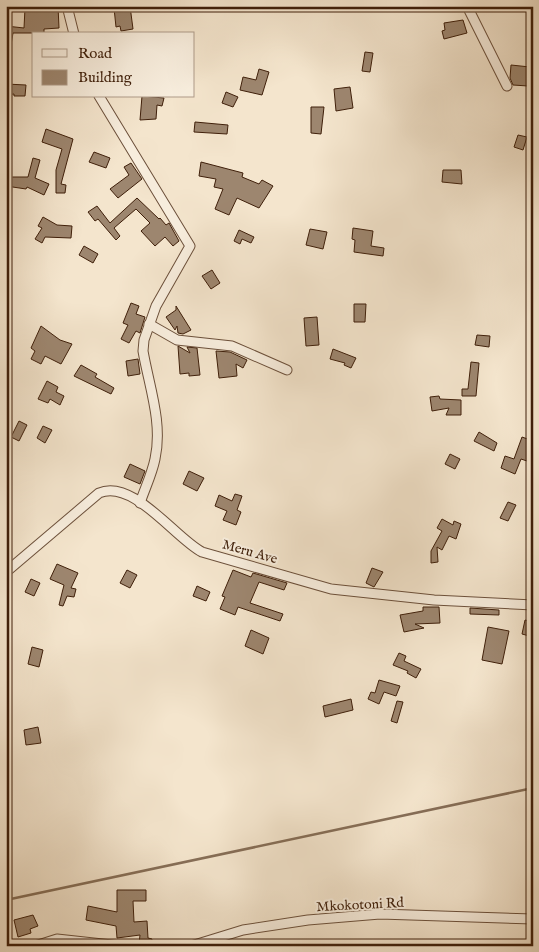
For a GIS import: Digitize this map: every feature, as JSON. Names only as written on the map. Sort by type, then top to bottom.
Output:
[{"type":"street","points":[[67,6],[74,32]]},
{"type":"street","points":[[467,6],[507,86]]},
{"type":"street","points":[[100,98],[190,246],[156,306],[149,324],[143,351],[157,423],[157,445],[154,462],[140,503]]},
{"type":"street","points":[[149,324],[177,340],[232,346],[287,370]]},
{"type":"street","name":"Meru Ave","points":[[6,572],[99,493],[114,491],[156,513],[194,548],[202,552],[331,589],[434,600],[533,605]]},
{"type":"street","name":"Mkokotoni Rd","points":[[191,946],[243,930],[308,920],[371,915],[533,919]]},
{"type":"street","points":[[36,946],[57,940],[120,946]]},
{"type":"building","points":[[45,6],[58,6],[59,28],[44,29],[44,32],[13,33],[10,51],[6,51],[6,26],[24,28],[25,8],[45,9]]},
{"type":"building","points":[[130,6],[133,29],[121,31],[120,26],[116,27],[114,8]]},
{"type":"building","points":[[463,20],[467,33],[444,39],[442,31],[445,30],[444,23]]},
{"type":"building","points":[[365,52],[373,53],[370,72],[362,71]]},
{"type":"building","points":[[511,65],[530,67],[528,86],[513,85],[510,78]]},
{"type":"building","points":[[259,69],[269,72],[262,95],[240,90],[243,77],[256,80]]},
{"type":"building","points":[[6,84],[26,85],[25,96],[6,95]]},
{"type":"building","points":[[350,87],[353,108],[336,111],[334,89]]},
{"type":"building","points":[[226,92],[238,97],[233,107],[222,103]]},
{"type":"building","points":[[142,98],[164,98],[162,106],[157,105],[156,119],[140,120]]},
{"type":"building","points":[[311,107],[324,107],[321,134],[311,133]]},
{"type":"building","points":[[195,122],[228,125],[227,134],[194,132]]},
{"type":"building","points":[[46,129],[73,139],[61,184],[66,185],[65,193],[56,193],[56,170],[62,149],[42,142]]},
{"type":"building","points":[[518,135],[527,137],[523,150],[514,147]]},
{"type":"building","points":[[94,152],[110,158],[106,168],[89,162]]},
{"type":"building","points":[[33,158],[40,160],[35,178],[49,184],[44,195],[27,187],[26,189],[6,186],[6,177],[28,177]]},
{"type":"building","points":[[201,162],[243,173],[242,177],[259,184],[262,180],[273,186],[259,208],[237,198],[229,215],[215,209],[223,189],[214,187],[216,179],[199,176]]},
{"type":"building","points":[[131,163],[142,179],[118,198],[110,189],[129,175],[124,167]]},
{"type":"building","points":[[443,170],[461,170],[462,184],[442,182]]},
{"type":"building","points":[[137,198],[166,225],[169,223],[179,241],[173,246],[165,237],[155,246],[141,231],[150,223],[136,209],[114,228],[120,236],[116,240],[98,219],[95,221],[88,212],[97,206],[110,223]]},
{"type":"building","points":[[43,217],[57,225],[72,226],[71,238],[45,237],[42,243],[35,239],[42,228],[38,226]]},
{"type":"building","points":[[353,228],[373,231],[371,246],[384,248],[383,256],[354,252]]},
{"type":"building","points":[[310,229],[327,232],[323,249],[306,245]]},
{"type":"building","points":[[239,230],[254,237],[251,243],[242,239],[240,244],[234,241]]},
{"type":"building","points":[[84,246],[98,254],[93,263],[79,255]]},
{"type":"building","points":[[212,270],[220,283],[211,289],[202,276]]},
{"type":"building","points":[[131,303],[139,306],[136,314],[145,317],[140,333],[136,331],[129,343],[121,339],[128,325],[123,323]]},
{"type":"building","points":[[354,304],[366,304],[365,322],[354,322]]},
{"type":"building","points":[[176,306],[191,330],[183,334],[178,333],[177,326],[175,330],[166,317],[176,310]]},
{"type":"building","points":[[317,317],[319,345],[306,346],[304,318]]},
{"type":"building","points":[[41,326],[60,340],[72,344],[61,364],[45,356],[41,364],[31,359],[35,351],[31,348]]},
{"type":"building","points":[[477,335],[490,336],[489,347],[475,345]]},
{"type":"building","points":[[178,346],[190,353],[187,347],[197,348],[200,375],[189,376],[189,373],[180,374]]},
{"type":"building","points":[[333,349],[356,358],[351,368],[344,365],[345,363],[330,359]]},
{"type":"building","points":[[216,351],[230,352],[247,360],[243,368],[236,364],[237,376],[219,378]]},
{"type":"building","points":[[138,359],[140,374],[128,376],[126,361]]},
{"type":"building","points":[[471,362],[479,363],[476,396],[462,396],[462,389],[468,389]]},
{"type":"building","points":[[81,365],[97,374],[95,377],[114,388],[111,394],[74,376]]},
{"type":"building","points":[[47,381],[58,387],[56,392],[64,396],[60,405],[50,399],[48,403],[38,399]]},
{"type":"building","points":[[439,396],[440,399],[461,400],[461,415],[446,415],[449,408],[432,411],[430,397]]},
{"type":"building","points":[[19,421],[27,425],[19,441],[11,437]]},
{"type":"building","points":[[43,426],[52,430],[45,443],[37,438]]},
{"type":"building","points":[[479,432],[497,443],[494,451],[474,441]]},
{"type":"building","points":[[522,437],[533,441],[533,463],[521,459],[515,474],[501,468],[505,456],[514,459]]},
{"type":"building","points":[[450,454],[460,459],[455,469],[445,464]]},
{"type":"building","points":[[130,464],[145,471],[140,484],[124,477]]},
{"type":"building","points":[[189,471],[204,478],[197,491],[183,484]]},
{"type":"building","points":[[235,494],[242,496],[237,510],[241,512],[236,525],[223,520],[227,511],[215,506],[219,495],[232,501]]},
{"type":"building","points":[[508,502],[516,505],[508,521],[500,518]]},
{"type":"building","points":[[442,519],[453,525],[454,521],[461,524],[456,539],[449,536],[442,550],[437,547],[438,562],[431,563],[431,551],[442,531],[437,528]]},
{"type":"building","points":[[57,564],[78,573],[71,588],[76,589],[74,597],[67,596],[63,606],[59,605],[64,585],[50,579]]},
{"type":"building","points":[[372,568],[383,572],[374,587],[366,583]]},
{"type":"building","points":[[127,570],[137,575],[130,588],[120,583]]},
{"type":"building","points":[[233,570],[251,577],[253,573],[287,583],[284,590],[259,582],[250,603],[283,614],[280,621],[238,607],[235,615],[220,609],[225,597],[222,596]]},
{"type":"building","points":[[31,579],[40,583],[34,596],[25,592]]},
{"type":"building","points":[[197,586],[210,592],[206,601],[193,596]]},
{"type":"building","points":[[423,607],[439,607],[440,623],[415,624],[424,628],[404,632],[400,615],[423,611]]},
{"type":"building","points":[[470,608],[499,610],[499,615],[470,614]]},
{"type":"building","points":[[525,620],[533,622],[533,637],[522,634]]},
{"type":"building","points":[[488,627],[509,631],[502,664],[482,660]]},
{"type":"building","points":[[251,630],[269,638],[263,654],[245,646]]},
{"type":"building","points":[[32,647],[43,650],[39,667],[28,664]]},
{"type":"building","points":[[399,653],[406,656],[404,661],[421,669],[416,678],[407,673],[408,671],[393,665]]},
{"type":"building","points":[[379,680],[400,686],[396,696],[384,692],[379,704],[368,699],[371,692],[375,693]]},
{"type":"building","points":[[351,699],[353,710],[325,717],[323,706]]},
{"type":"building","points":[[397,701],[403,702],[397,723],[391,721]]},
{"type":"building","points":[[38,727],[41,743],[26,745],[24,730]]},
{"type":"building","points":[[117,890],[146,890],[146,901],[133,901],[134,922],[147,921],[148,938],[152,939],[151,946],[139,944],[140,935],[117,938],[116,926],[86,920],[88,906],[117,912]]},
{"type":"building","points":[[33,915],[38,926],[30,929],[31,933],[18,937],[14,920]]},
{"type":"waterway","points":[[6,900],[533,788]]}]
